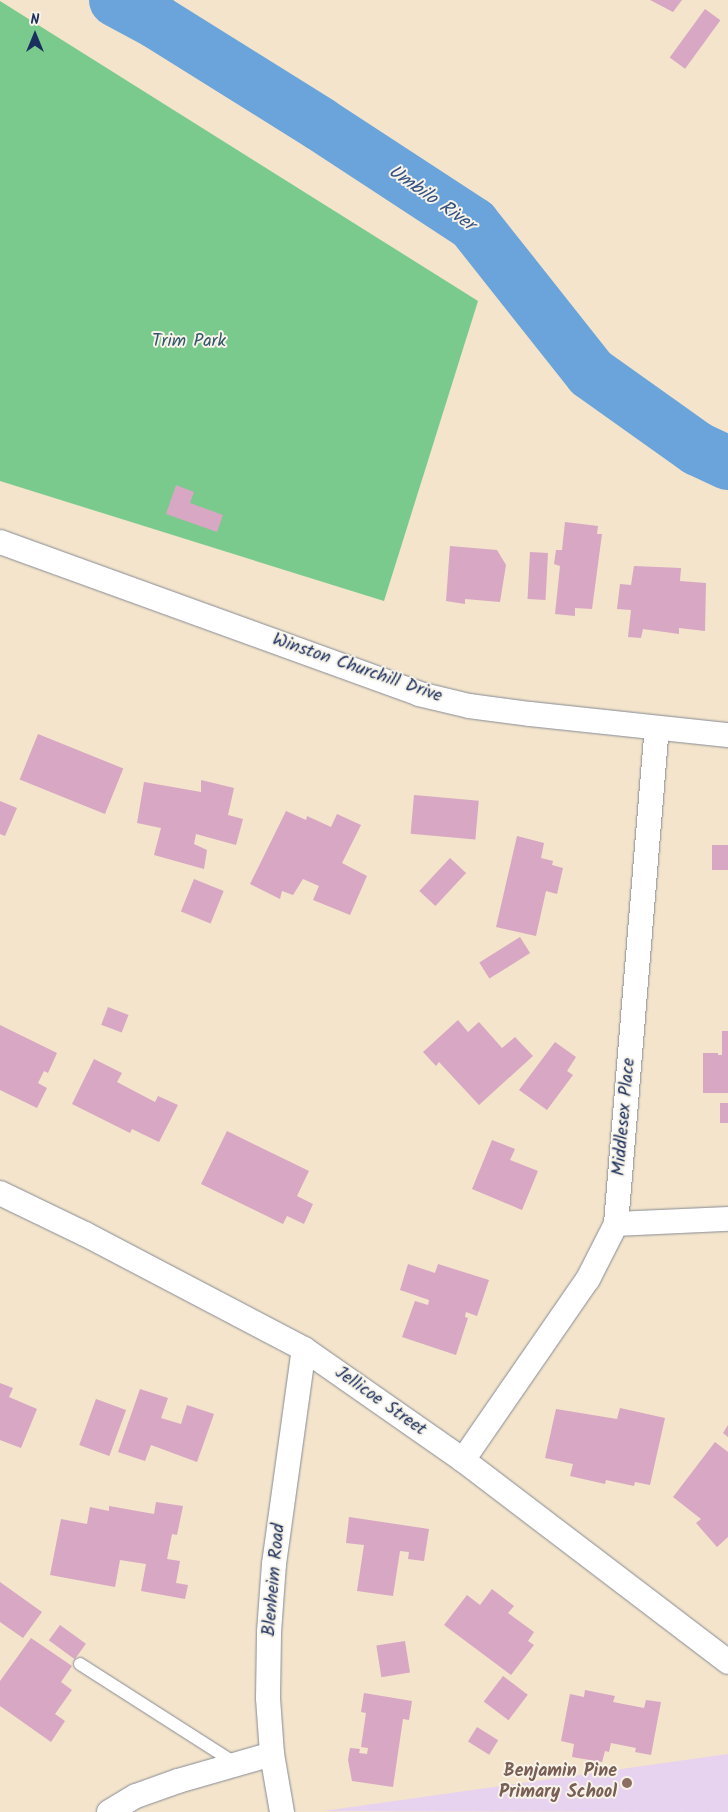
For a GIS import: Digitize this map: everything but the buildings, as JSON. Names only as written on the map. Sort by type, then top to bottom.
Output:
[{"type":"street","name":"Winston Churchill Drive","points":[[0,542],[419,694],[478,707],[656,729],[728,735]]},
{"type":"street","name":"Middlesex Place","points":[[463,1460],[588,1279],[616,1224],[656,729]]},
{"type":"street","name":"Jellicoe Street","points":[[0,1193],[86,1234],[304,1349],[463,1460],[728,1662]]},
{"type":"street","points":[[616,1224],[728,1219]]},
{"type":"street","name":"Blenheim Road","points":[[282,1812],[272,1754],[268,1698],[269,1632],[274,1564],[304,1349]]},
{"type":"street","points":[[109,1812],[145,1793],[178,1781],[272,1754]]},
{"type":"lane","points":[[80,1664],[238,1765]]},
{"type":"shaded area","name":"Benjamin Pine Primary School","points":[[728,1754],[728,1812],[323,1811]]},
{"type":"green space","name":"Trim Park","points":[[0,1],[478,301],[384,601],[0,481]]},
{"type":"waterway","name":"Umbilo River","points":[[116,0],[157,22],[320,124],[473,224],[591,373],[698,449],[728,463]]},
{"type":"place","name":"Benjamin Pine Primary School","points":[[627,1783]]}]
